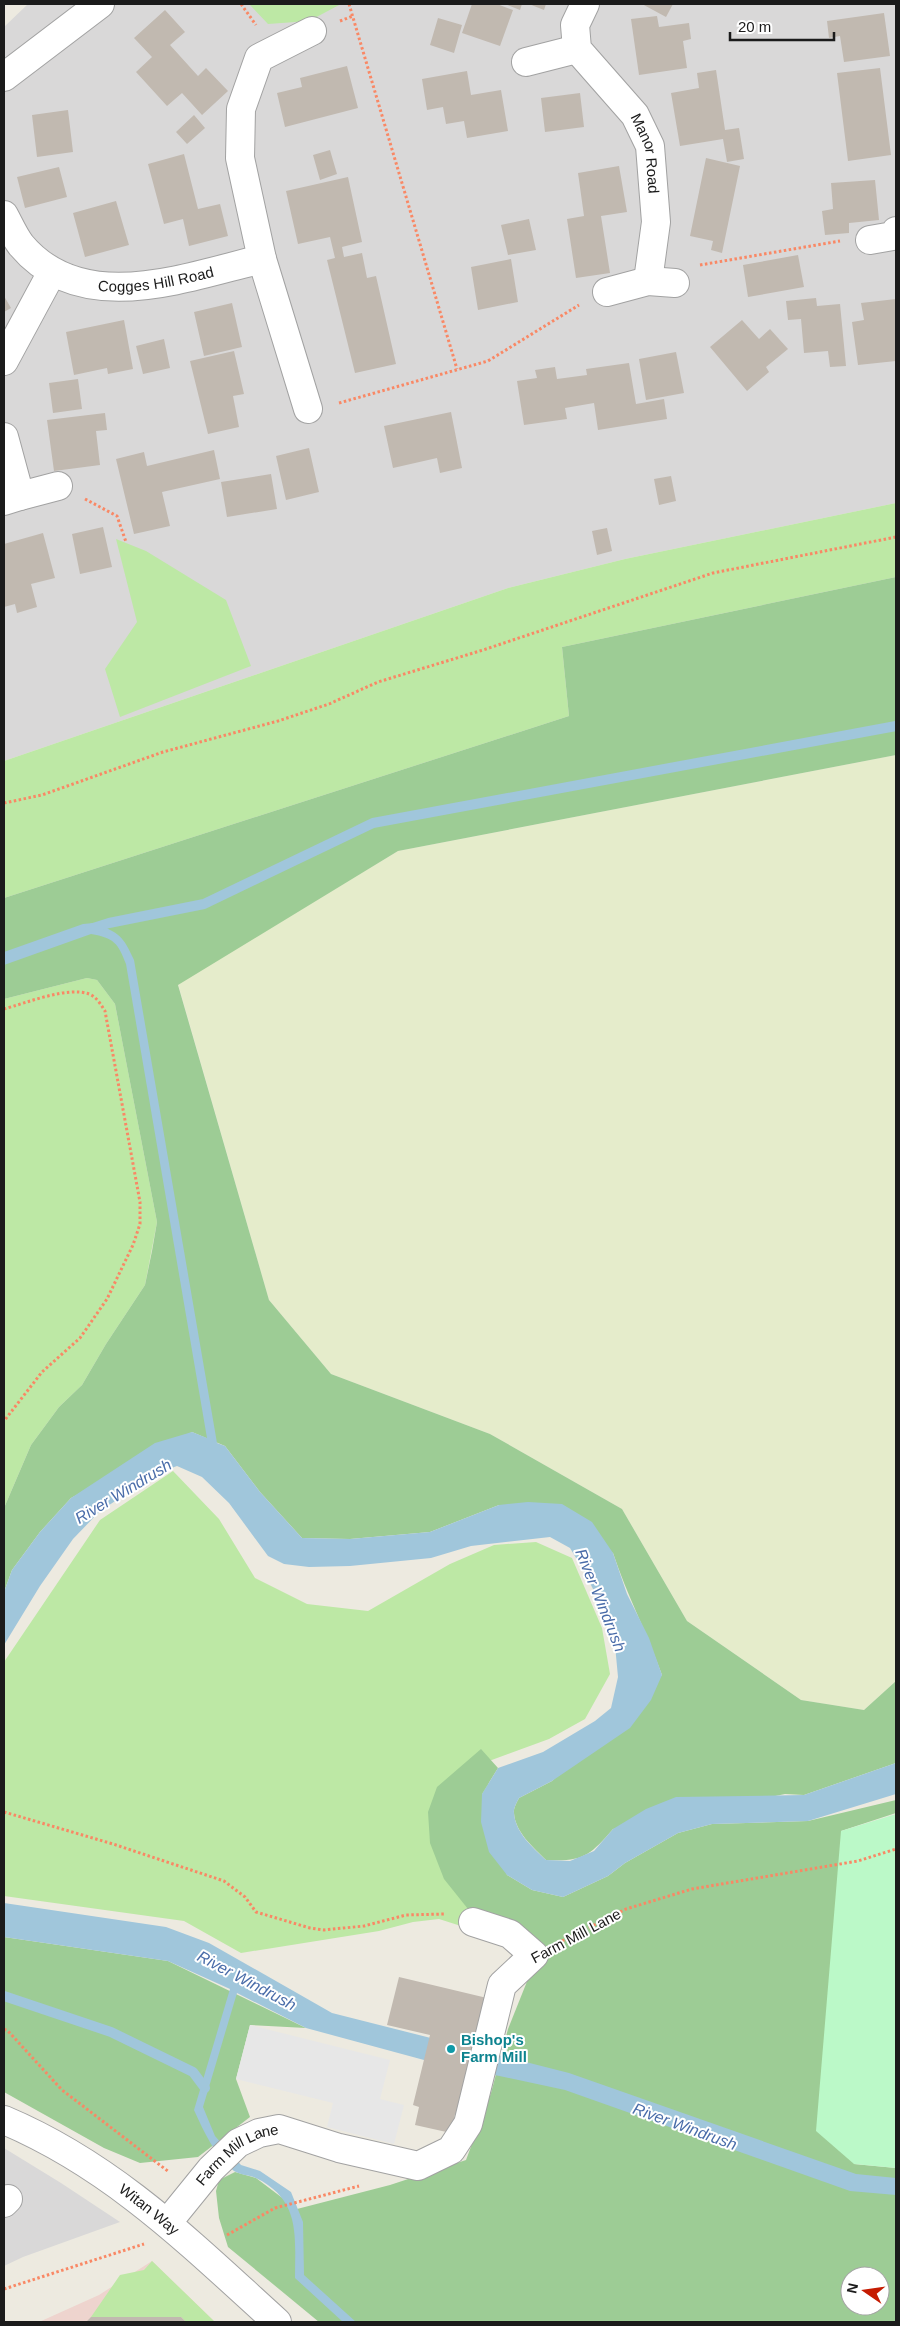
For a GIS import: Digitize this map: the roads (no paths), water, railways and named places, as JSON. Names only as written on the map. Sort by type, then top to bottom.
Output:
[{"type":"street","points":[[4,77],[100,4]]},
{"type":"street","points":[[526,62],[577,49],[575,25],[585,4]]},
{"type":"street","points":[[308,409],[262,259],[240,158],[241,108],[259,58],[312,32]]},
{"type":"street","name":"Manor Road","points":[[577,49],[635,115],[650,146],[656,222],[648,281]]},
{"type":"street","name":"Cogges Hill Road","points":[[4,215],[21,245],[52,272],[89,284],[123,288],[160,284],[262,259]]},
{"type":"street","points":[[870,240],[893,236],[896,231]]},
{"type":"street","points":[[4,361],[52,272]]},
{"type":"street","points":[[606,292],[648,281],[675,283]]},
{"type":"street","points":[[4,436],[12,498],[58,486]]},
{"type":"street","name":"Farm Mill Lane","points":[[168,2222],[211,2169],[238,2142],[259,2133],[279,2129],[339,2148],[418,2166],[451,2150],[468,2124],[502,1985],[534,1955],[510,1934],[474,1922]]},
{"type":"street","name":"Witan Way","points":[[4,2120],[33,2133],[110,2178],[168,2222],[277,2322]]},
{"type":"water","name":"River Windrush","points":[[94,923],[120,936],[134,960],[217,1443],[225,1446],[260,1492],[302,1538],[350,1539],[430,1532],[499,1505],[528,1502],[562,1504],[592,1522],[613,1553],[627,1594],[649,1638],[662,1675],[651,1700],[630,1728],[552,1781],[519,1798],[514,1810],[515,1820],[521,1833],[530,1845],[546,1860],[570,1861],[594,1851],[613,1829],[646,1809],[676,1797],[804,1795],[896,1763],[896,1794],[808,1821],[712,1824],[678,1833],[625,1863],[608,1876],[563,1897],[532,1890],[507,1875],[489,1852],[481,1822],[482,1794],[498,1768],[543,1752],[595,1721],[611,1708],[618,1677],[615,1645],[602,1607],[570,1548],[550,1537],[471,1546],[431,1558],[350,1566],[309,1567],[284,1564],[268,1556],[229,1503],[202,1477],[177,1466],[158,1473],[100,1511],[73,1539],[40,1586],[4,1645],[4,1592],[12,1570],[40,1532],[71,1498],[155,1443],[192,1432],[207,1438],[126,964],[123,957],[117,946],[110,940],[91,934],[4,965],[4,952],[83,924]]},
{"type":"water","name":"River Windrush","points":[[4,1903],[166,1927],[209,1943],[332,2013],[569,2073],[856,2174],[896,2178],[896,2195],[850,2191],[565,2090],[424,2060],[306,2028],[237,1993],[203,2107],[215,2136],[241,2165],[260,2171],[291,2192],[303,2222],[304,2275],[356,2322],[343,2322],[295,2278],[295,2234],[288,2208],[281,2197],[271,2187],[256,2178],[236,2172],[227,2165],[211,2143],[194,2110],[230,1989],[168,1961],[4,1937]]},
{"type":"waterway","points":[[90,929],[109,923],[204,904],[373,823],[896,726]]},
{"type":"waterway","points":[[4,1996],[111,2032],[193,2072],[205,2088]]},
{"type":"place","name":"Bishop's Farm Mill","points":[[451,2049]]}]
